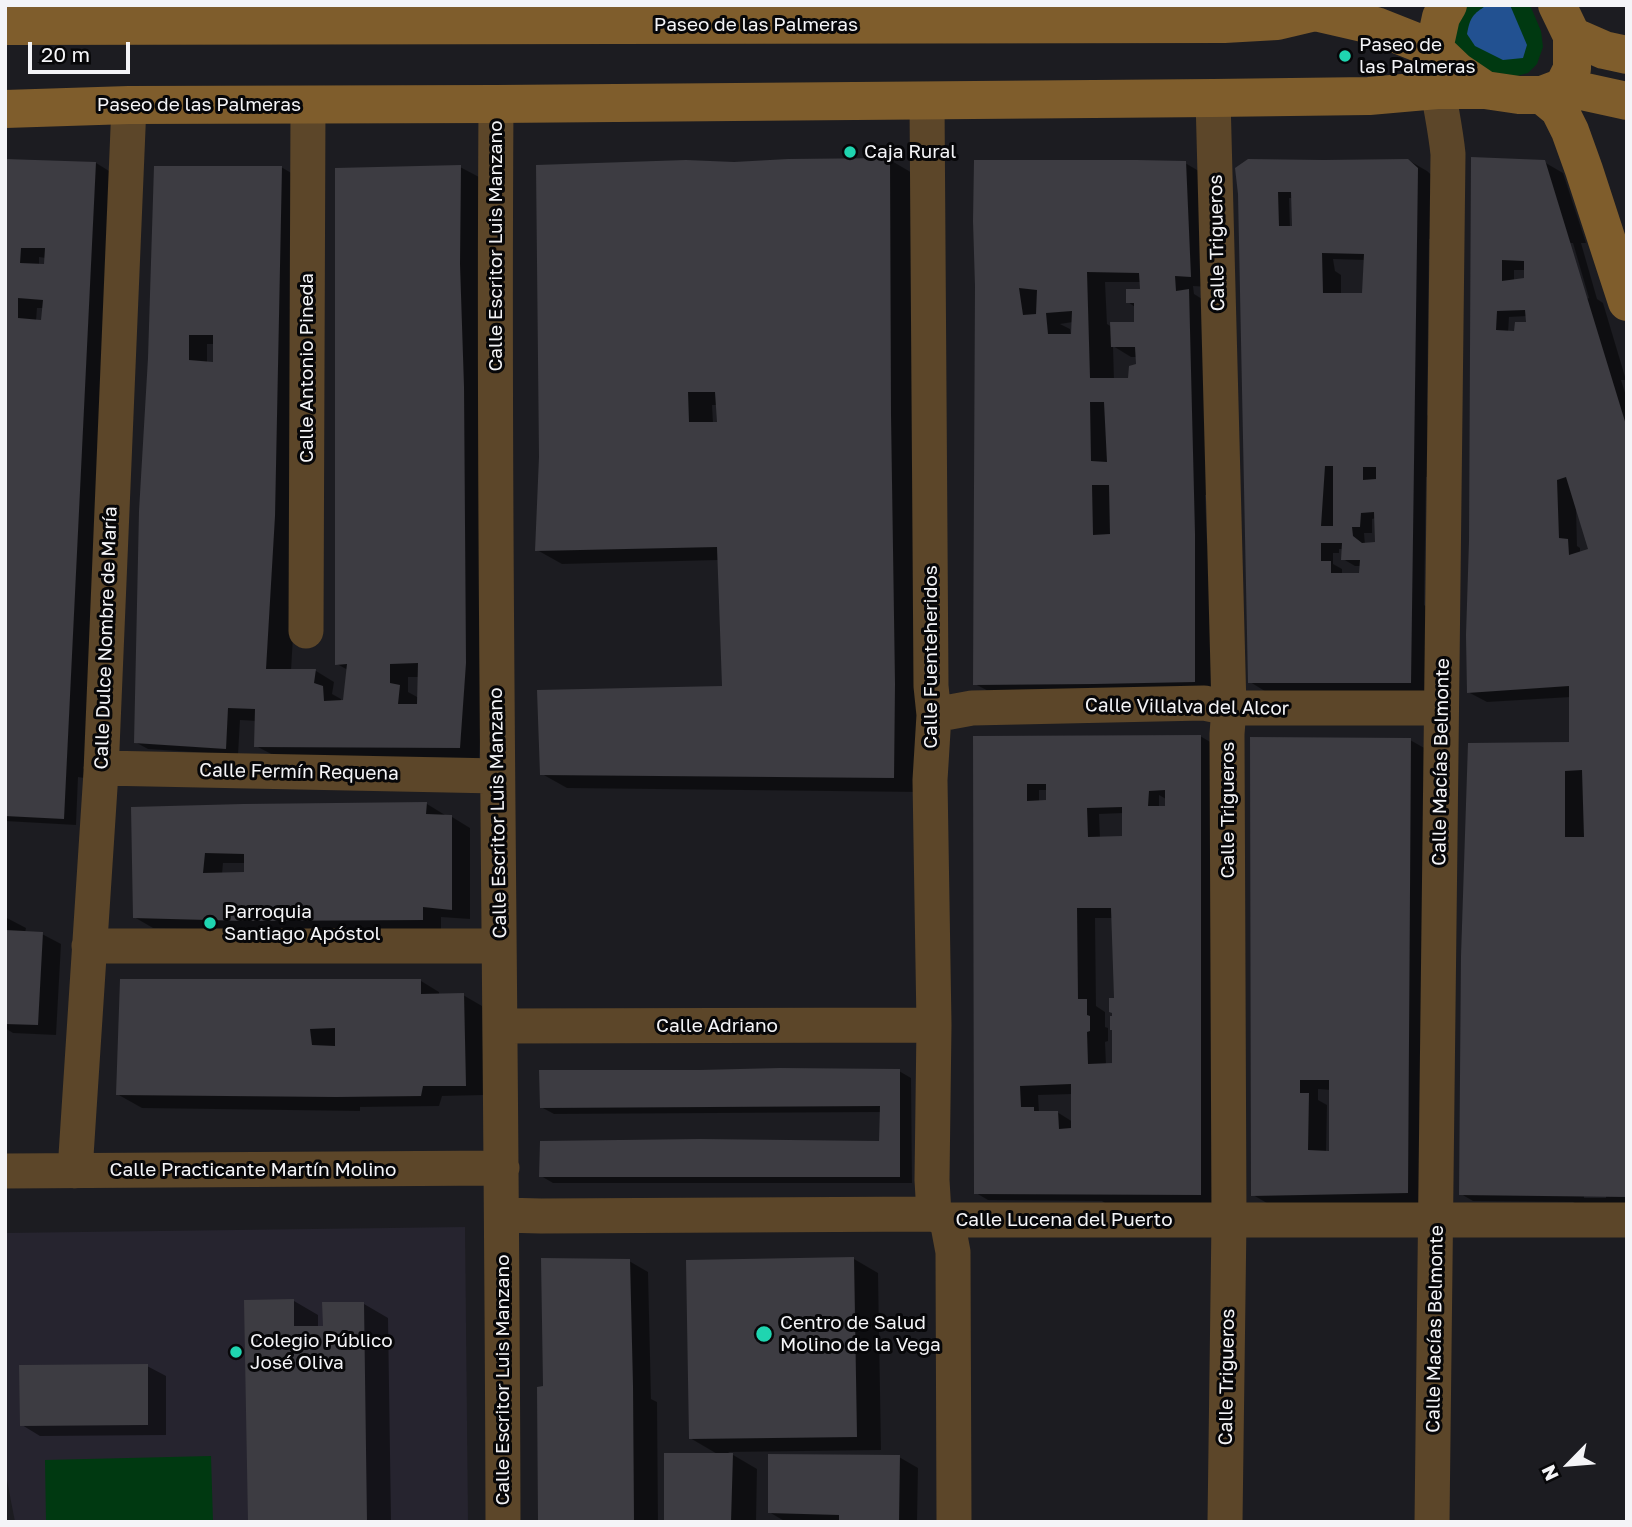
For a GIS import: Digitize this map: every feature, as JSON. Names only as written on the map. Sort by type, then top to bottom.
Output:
[{"type":"main road","name":"Calle Macías Belmonte","points":[[1434,49],[1441,17],[1448,5]]},
{"type":"main road","name":"Paseo de las Palmeras","points":[[5,26],[1224,24],[1277,21],[1323,9],[1434,49],[1457,71],[1485,90]]},
{"type":"main road","points":[[1565,21],[1604,50],[1627,55]]},
{"type":"main road","points":[[1565,21],[1573,69],[1552,91],[1584,170],[1627,302]]},
{"type":"main road","name":"Paseo de las Palmeras","points":[[5,109],[129,105],[1213,99],[1369,96],[1437,90],[1485,90],[1519,95],[1552,91],[1627,101]]},
{"type":"street","name":"Calle Macías Belmonte","points":[[1432,1522],[1448,154],[1437,90],[1434,49]]},
{"type":"street","name":"Calle Trigueros","points":[[1213,99],[1229,708],[1229,1220],[1225,1522]]},
{"type":"street","name":"Calle Fuenteheridos","points":[[928,100],[931,686],[934,715],[930,780],[934,1025],[932,1180],[953,1252],[954,1522]]},
{"type":"street","name":"Calle Escritor Luis Manzano","points":[[496,104],[497,776],[503,1522]]},
{"type":"street","name":"Calle Dulce Nombre de María","points":[[75,1171],[101,768],[129,105]]},
{"type":"street","name":"Calle Antonio Pineda","points":[[306,631],[308,105]]},
{"type":"street","name":"Calle Villalva del Alcor","points":[[934,715],[985,707],[1204,703],[1229,708],[1441,708]]},
{"type":"street","name":"Calle Fermín Requena","points":[[101,768],[497,776]]},
{"type":"street","points":[[89,946],[499,946]]},
{"type":"street","name":"Calle Adriano","points":[[500,1027],[934,1025]]},
{"type":"street","name":"Calle Practicante Martín Molino","points":[[5,1171],[502,1168]]},
{"type":"street","name":"Calle Lucena del Puerto","points":[[502,1215],[1627,1220]]},
{"type":"shaded area","name":"Colegio Público José Oliva","points":[[465,1227],[468,1522],[15,1522],[5,1470],[5,1233]]},
{"type":"green space","points":[[1462,5],[1530,5],[1541,31],[1543,47],[1537,64],[1528,73],[1517,76],[1485,71],[1453,47]]},
{"type":"green space","points":[[211,1456],[213,1522],[46,1522],[45,1460]]},
{"type":"water","points":[[1487,5],[1510,5],[1527,45],[1523,58],[1503,60],[1475,46],[1467,34],[1469,24],[1475,14]]},
{"type":"building","points":[[1471,157],[1545,160],[1627,428],[1627,1197],[1459,1195],[1461,956],[1468,743],[1569,742],[1569,686],[1467,693]],"holes":[[[1502,260],[1524,261],[1524,278],[1502,281]],[[1525,310],[1526,322],[1515,322],[1514,331],[1496,330],[1497,311]],[[1566,477],[1588,549],[1569,555],[1568,539],[1559,538],[1557,480]],[[1582,770],[1584,837],[1565,837],[1565,771]]]},
{"type":"building","points":[[890,158],[894,778],[540,775],[537,690],[722,686],[717,547],[535,551],[539,457],[536,165]],"holes":[[[688,392],[715,392],[717,422],[689,422]]]},
{"type":"building","points":[[5,159],[96,162],[64,819],[5,816]],"holes":[[[21,248],[45,248],[44,264],[20,263]],[[18,298],[43,300],[41,320],[18,318]]]},
{"type":"building","points":[[1248,159],[1408,159],[1418,168],[1411,683],[1248,683],[1238,194],[1235,168]],"holes":[[[1278,192],[1291,192],[1292,226],[1279,226]],[[1322,253],[1364,254],[1362,293],[1323,293]],[[1325,466],[1333,466],[1333,526],[1321,526]],[[1363,467],[1376,467],[1376,479],[1363,480]],[[1374,512],[1375,542],[1362,543],[1353,536],[1352,527],[1360,527],[1361,513]],[[1321,543],[1342,543],[1341,560],[1360,560],[1359,573],[1331,573],[1331,561],[1321,561]]]},
{"type":"building","points":[[974,160],[1186,161],[1191,277],[1175,276],[1176,291],[1189,289],[1195,534],[1195,682],[973,685]],"holes":[[[1087,272],[1139,273],[1140,289],[1126,289],[1126,303],[1134,303],[1134,322],[1110,322],[1111,347],[1135,347],[1136,364],[1129,366],[1128,378],[1090,378]],[[1019,288],[1037,290],[1036,314],[1023,315]],[[1072,311],[1071,334],[1048,334],[1046,313]],[[1090,402],[1104,402],[1107,462],[1091,461]],[[1092,485],[1109,485],[1110,534],[1093,535]]]},
{"type":"building","points":[[461,165],[466,663],[460,748],[254,747],[255,709],[228,708],[226,749],[134,743],[139,511],[148,358],[154,166],[282,166],[275,516],[266,669],[316,669],[314,683],[323,686],[324,701],[343,700],[347,664],[335,665],[335,168]],"holes":[[[189,335],[213,335],[213,362],[189,360]],[[418,663],[417,704],[398,704],[400,685],[390,683],[390,664]]]},
{"type":"building","points":[[1201,735],[1201,1195],[974,1194],[973,736]],"holes":[[[1027,784],[1046,784],[1046,800],[1027,801]],[[1165,790],[1165,806],[1148,806],[1149,791]],[[1122,807],[1122,836],[1088,837],[1087,808]],[[1077,908],[1111,908],[1114,998],[1109,998],[1109,1012],[1112,1013],[1112,1063],[1088,1064],[1087,1032],[1090,1031],[1090,1016],[1087,1015],[1087,999],[1078,999]],[[1071,1084],[1071,1128],[1059,1129],[1058,1111],[1034,1111],[1034,1107],[1021,1107],[1020,1086]]]},
{"type":"building","points":[[1250,737],[1411,738],[1408,1193],[1251,1196]],"holes":[[[1300,1080],[1329,1080],[1329,1151],[1308,1150],[1309,1093],[1300,1093]]]},
{"type":"building","points":[[427,802],[426,814],[452,815],[452,910],[423,907],[423,920],[245,921],[133,918],[131,807]],"holes":[[[205,853],[244,854],[244,872],[203,873]]]},
{"type":"building","points":[[5,930],[43,932],[38,1025],[5,1024]]},
{"type":"building","points":[[120,979],[421,979],[421,994],[464,993],[466,1086],[423,1086],[421,1096],[116,1095]],"holes":[[[335,1028],[335,1046],[312,1045],[310,1029]]]},
{"type":"building","points":[[900,1069],[900,1177],[539,1177],[540,1141],[879,1141],[880,1106],[540,1108],[539,1070]]},
{"type":"building","points":[[854,1257],[857,1437],[689,1439],[686,1260]]},
{"type":"building","points":[[541,1258],[630,1259],[634,1522],[538,1522],[537,1387],[543,1386]]},
{"type":"building","points":[[294,1299],[294,1326],[323,1326],[322,1302],[364,1302],[367,1522],[248,1522],[244,1300]]},
{"type":"building","points":[[148,1364],[148,1425],[20,1426],[19,1365]]},
{"type":"building","points":[[664,1453],[733,1453],[731,1522],[664,1522]]},
{"type":"building","points":[[768,1454],[900,1455],[899,1522],[839,1522],[839,1515],[768,1513]]},
{"type":"place","name":"Paseo de las Palmeras","points":[[1345,56]]},
{"type":"place","name":"Caja Rural","points":[[850,152]]},
{"type":"place","name":"Parroquia Santiago Apóstol","points":[[210,923]]},
{"type":"place","name":"Centro de Salud Molino de la Vega","points":[[764,1334]]},
{"type":"place","name":"Colegio Público José Oliva","points":[[236,1352]]}]
